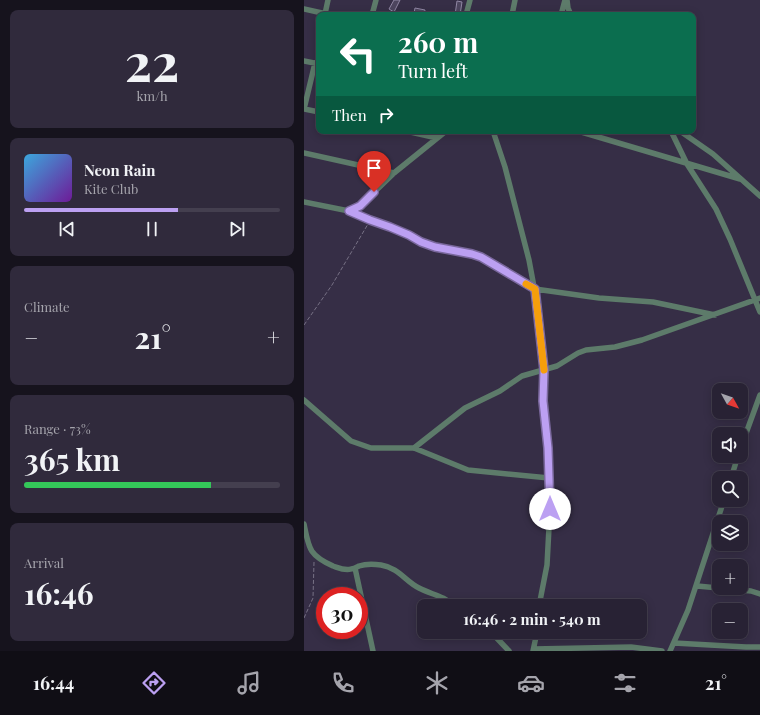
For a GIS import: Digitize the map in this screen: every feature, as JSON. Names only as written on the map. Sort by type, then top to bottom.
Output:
[{"type":"street","points":[[328,0],[328,12]]},
{"type":"street","points":[[373,12],[376,0]]},
{"type":"street","points":[[467,12],[470,0]]},
{"type":"street","points":[[513,12],[515,0]]},
{"type":"street","points":[[562,12],[566,0]]},
{"type":"street","points":[[566,0],[570,12]]},
{"type":"street","points":[[304,9],[318,12]]},
{"type":"street","points":[[304,61],[316,64]]},
{"type":"street","points":[[316,67],[304,109],[316,111]]},
{"type":"street","points":[[419,134],[437,138]]},
{"type":"street","points":[[349,211],[360,206],[394,173],[442,134]]},
{"type":"street","points":[[494,134],[505,167],[535,289],[544,370],[543,401],[547,431],[550,478],[550,524],[547,564],[540,599]]},
{"type":"street","points":[[588,134],[740,179]]},
{"type":"street","points":[[672,134],[687,164],[716,209],[758,299],[760,312]]},
{"type":"street","points":[[684,134],[704,147],[760,196]]},
{"type":"street","points":[[304,153],[394,173]]},
{"type":"street","points":[[304,202],[349,211],[435,247],[481,257],[535,289],[599,298],[658,303],[715,315]]},
{"type":"street","points":[[414,448],[465,408],[500,391],[522,376],[557,366],[578,353],[586,350],[627,344],[659,335],[758,299]]},
{"type":"street","points":[[748,428],[760,395]]},
{"type":"street","points":[[304,400],[351,441],[361,445],[378,449],[414,448],[468,470],[550,478]]},
{"type":"street","points":[[670,651],[686,616],[697,586],[722,507]]},
{"type":"street","points":[[304,524],[308,543],[314,555],[327,563],[344,570],[369,565],[387,566],[399,572],[419,588],[445,599]]},
{"type":"street","points":[[355,568],[373,651]]},
{"type":"street","points":[[697,586],[750,591],[760,594]]},
{"type":"street","points":[[498,639],[509,651]]},
{"type":"street","points":[[535,639],[533,650],[631,647],[662,651]]},
{"type":"street","points":[[674,643],[746,649],[760,647]]},
{"type":"path","points":[[304,325],[332,285],[370,220]]},
{"type":"path","points":[[304,618],[313,598],[314,555]]},
{"type":"building","points":[[394,0],[400,0],[394,12],[389,9]]},
{"type":"building","points":[[457,1],[462,2],[460,12],[455,12]]},
{"type":"building","points":[[415,8],[425,10],[425,12],[414,12]]},
{"type":"slow traffic","points":[[526,284],[535,289],[544,370]]},
{"type":"route","points":[[374,192],[360,206],[349,211],[435,247],[481,257],[535,289],[544,370],[543,401],[547,431],[550,509]]}]
